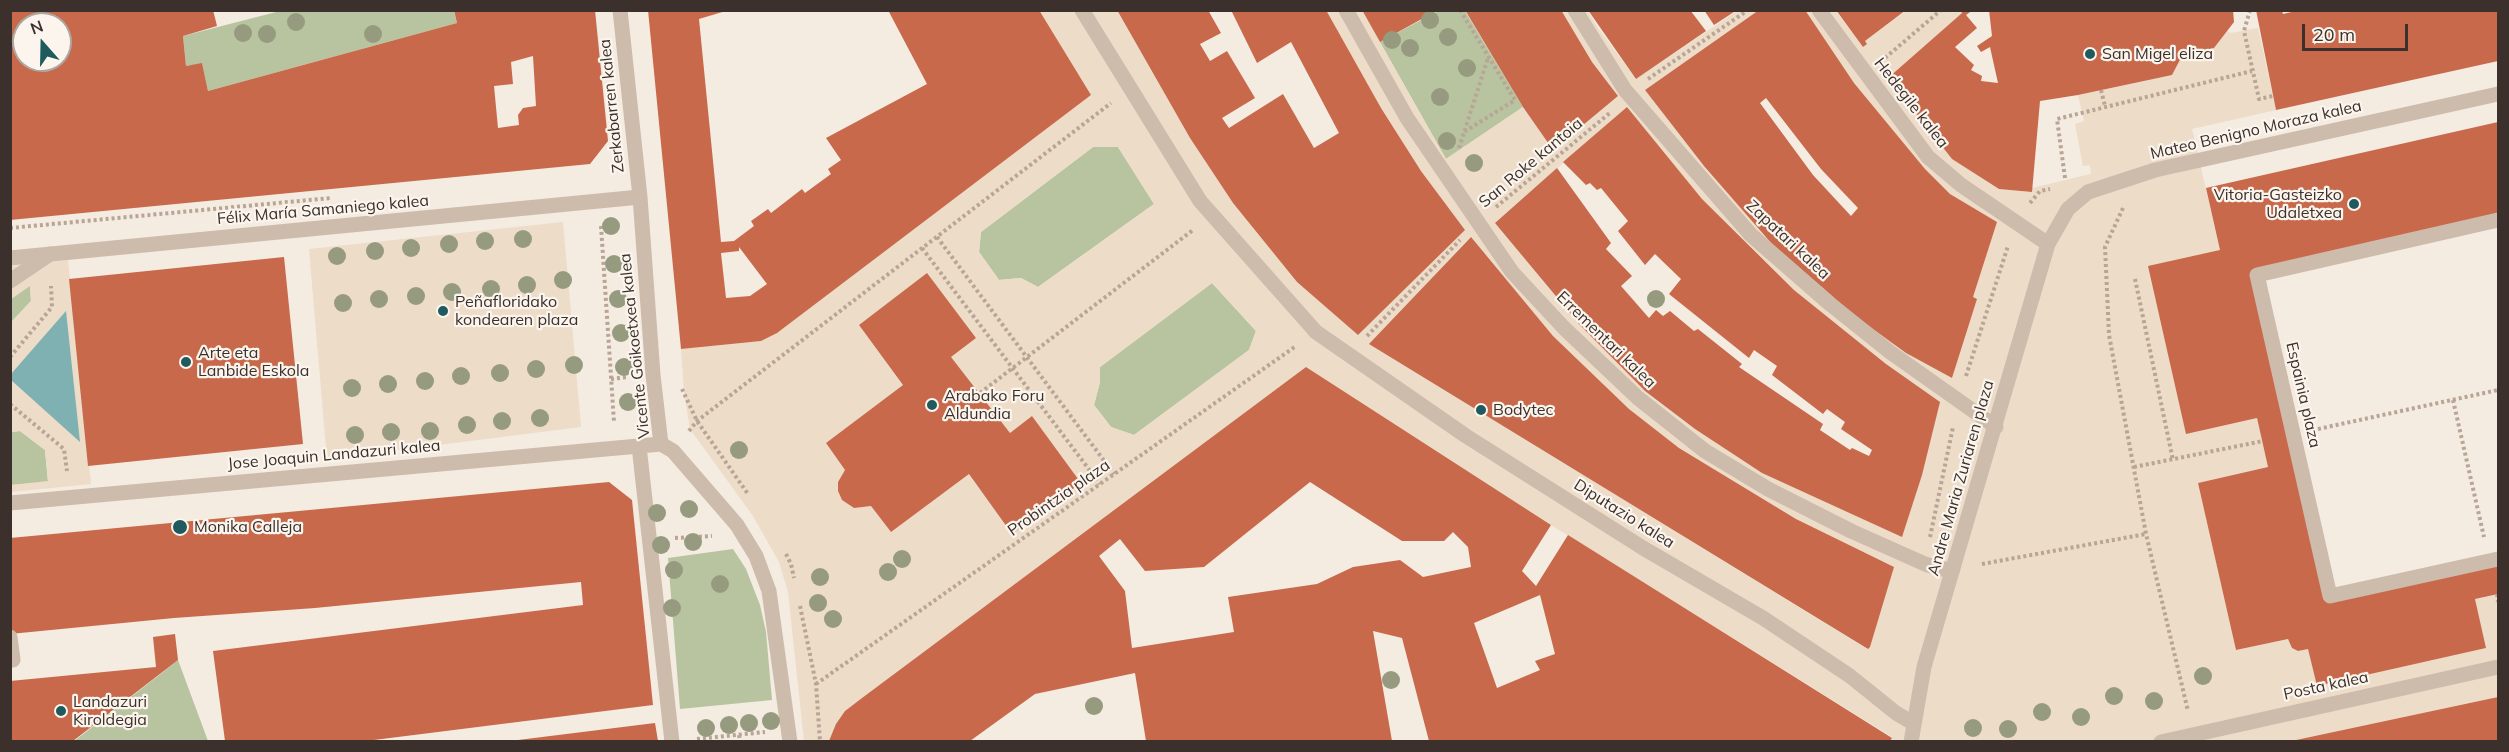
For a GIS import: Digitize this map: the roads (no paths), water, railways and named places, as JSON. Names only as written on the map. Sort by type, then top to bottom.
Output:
[{"type":"street","name":"Zerkabarren kalea","points":[[620,10],[640,197]]},
{"type":"street","name":"Diputazio kalea","points":[[1082,10],[1200,201],[1316,332],[1476,442],[1643,548],[1792,638],[1850,676],[1896,713],[1913,723]]},
{"type":"street","name":"Errementari kalea","points":[[1346,10],[1407,118],[1512,272],[1564,328],[1638,398],[1705,451],[1767,489],[1851,531],[1925,564],[1941,569],[1953,569]]},
{"type":"street","name":"Zapatari kalea","points":[[1575,10],[1630,96],[1751,235],[1830,304],[1890,352],[1996,427]]},
{"type":"street","name":"Hedegile kalea","points":[[1819,10],[1928,157],[1961,185],[2048,244]]},
{"type":"street","name":"Mateo Benigno Moraza kalea","points":[[2048,244],[2068,209],[2088,192],[2109,183],[2166,168],[2499,94]]},
{"type":"street","name":"Félix María Samaniego kalea","points":[[10,258],[640,197]]},
{"type":"street","name":"Vicente Goikoetxea kalea","points":[[640,197],[653,375],[661,444],[673,451],[737,525],[756,556],[769,591],[790,736]]},
{"type":"street","name":"Espainia plaza","points":[[2494,560],[2330,596],[2257,275],[2499,220]]},
{"type":"street","name":"Andre Maria Zuriaren plaza","points":[[1911,741],[1924,667],[2048,244]]},
{"type":"street","points":[[10,281],[50,254]]},
{"type":"street","name":"Jose Joaquin Landazuri kalea","points":[[10,503],[661,444]]},
{"type":"street","points":[[639,446],[672,741]]},
{"type":"street","points":[[10,637],[13,660],[10,660]]},
{"type":"street","name":"Posta kalea","points":[[2161,741],[2499,667]]},
{"type":"water","points":[[66,311],[80,442],[11,380],[11,374]]},
{"type":"place","name":"San Migel eliza","points":[[2090,54]]},
{"type":"place","name":"Vitoria-Gasteizko Udaletxea","points":[[2354,204]]},
{"type":"place","name":"Peñafloridako kondearen plaza","points":[[443,311]]},
{"type":"place","name":"Arte eta Lanbide Eskola","points":[[186,362]]},
{"type":"place","name":"Arabako Foru Aldundia","points":[[932,405]]},
{"type":"place","name":"Bodytec","points":[[1481,410]]},
{"type":"place","name":"Monika Calleja","points":[[180,527]]},
{"type":"place","name":"Landazuri Kiroldegia","points":[[61,711]]}]
